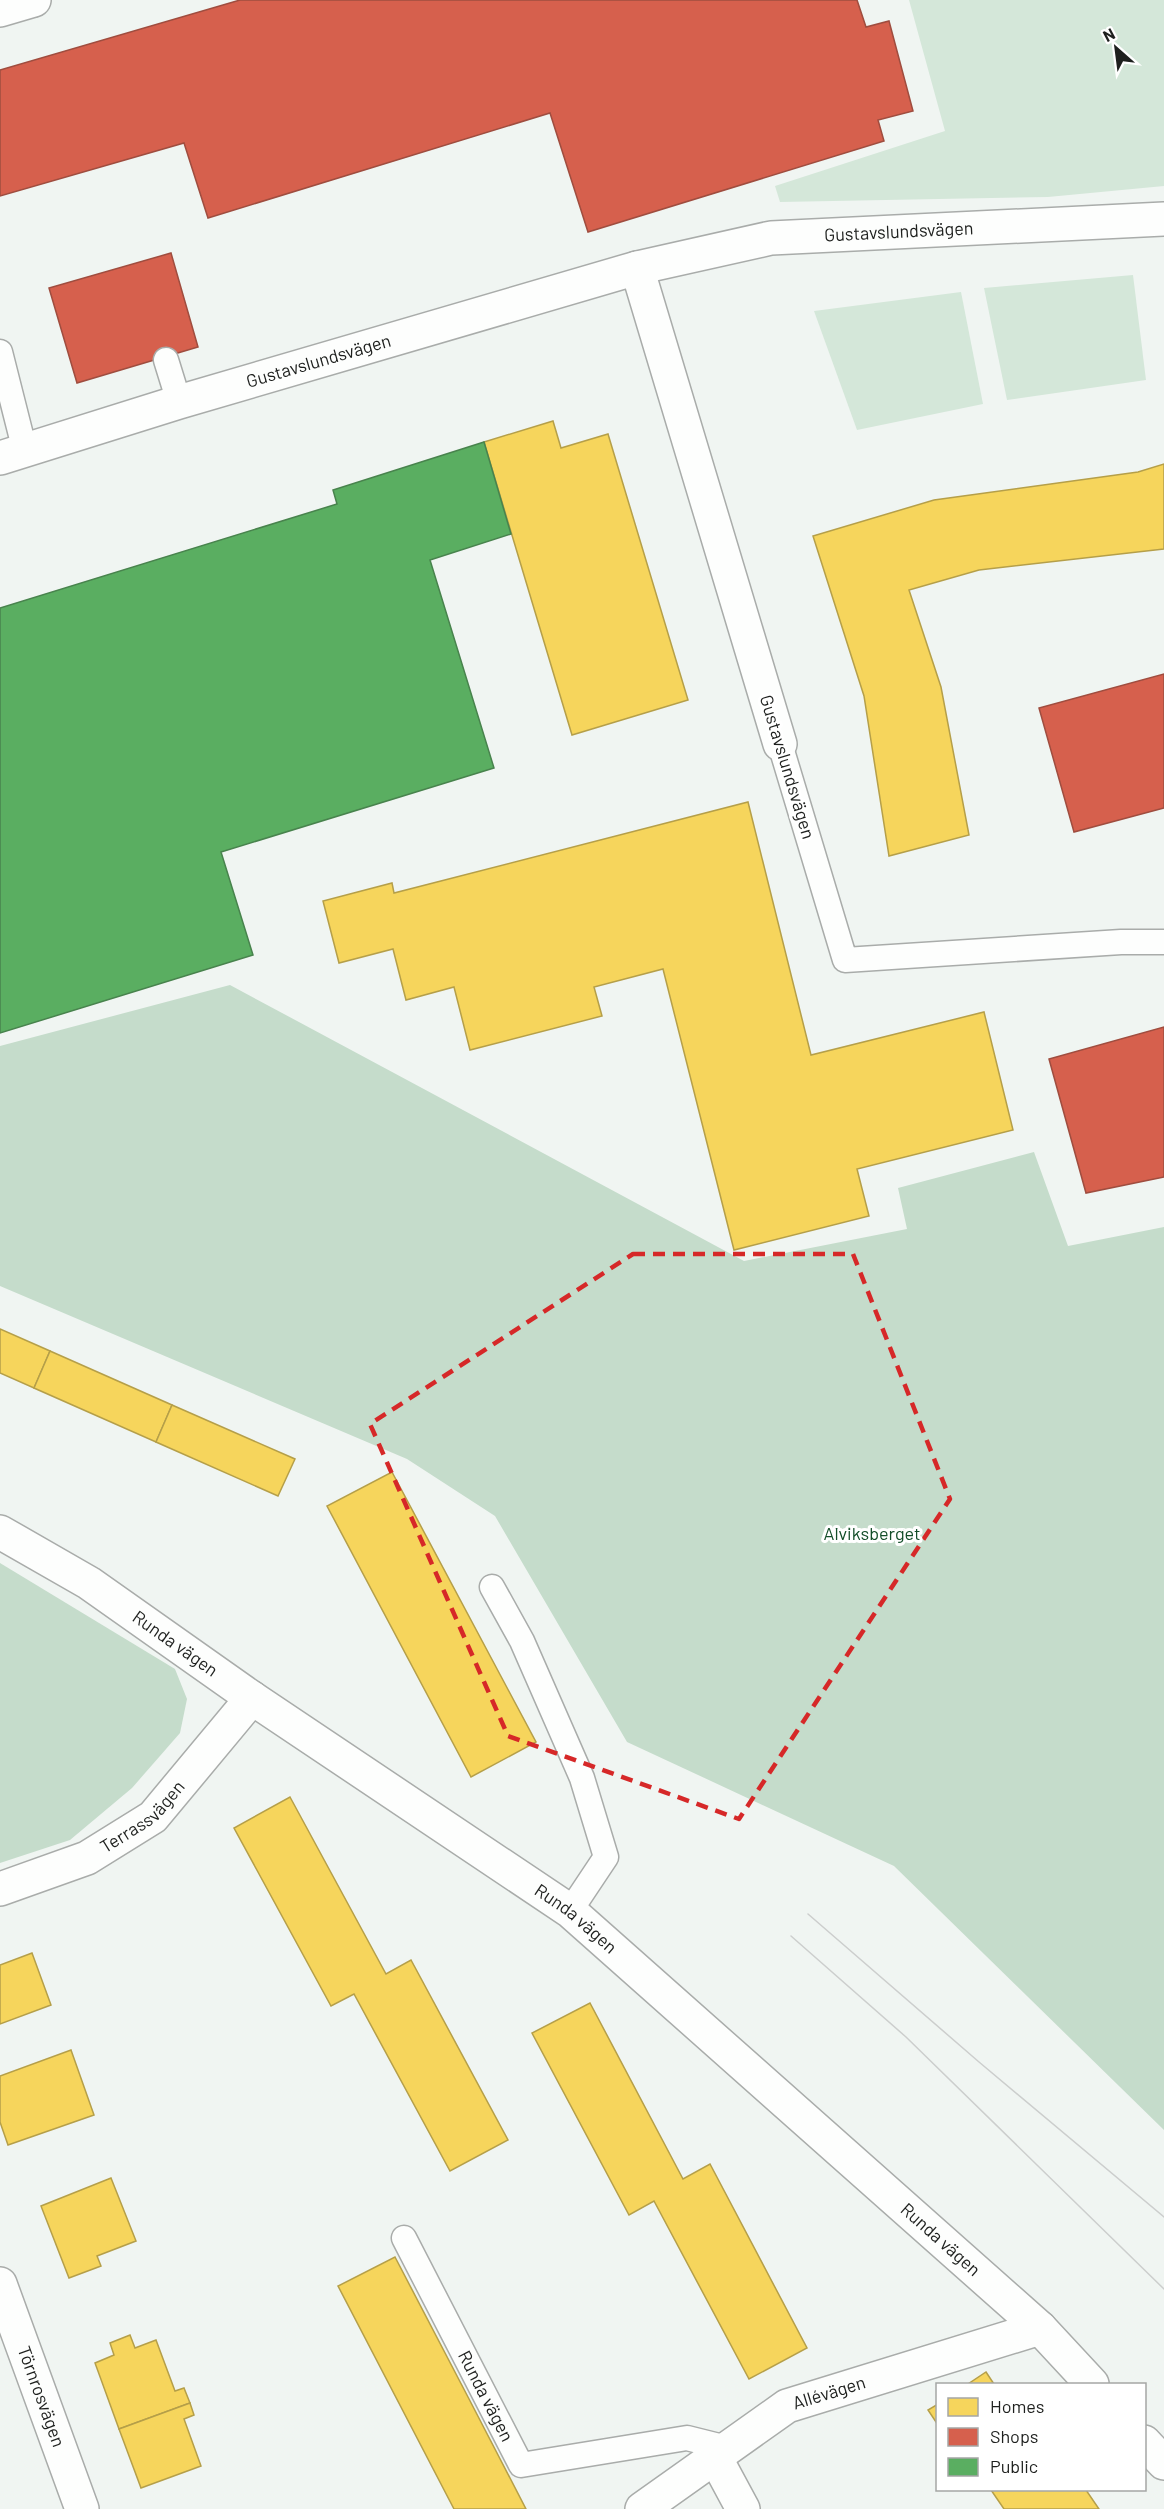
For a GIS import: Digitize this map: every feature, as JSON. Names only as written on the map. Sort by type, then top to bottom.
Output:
[{"type":"street","points":[[0,10],[34,0]]},
{"type":"street","name":"Gustavslundsvägen","points":[[13,454],[178,402],[637,268],[771,238],[1164,219]]},
{"type":"street","name":"Gustavslundsvägen","points":[[637,268],[780,744]]},
{"type":"street","name":"Runda vägen","points":[[0,1532],[89,1583],[252,1698],[570,1911],[1040,2328],[1090,2383]]},
{"type":"street","name":"Terrassvägen","points":[[0,1889],[87,1858],[153,1817],[252,1698]]},
{"type":"street","name":"Törnrosvägen","points":[[0,2284],[82,2509]]},
{"type":"street","name":"Allévägen","points":[[642,2509],[787,2406],[1040,2328]]},
{"type":"street","points":[[1146,2444],[1164,2463]]},
{"type":"street","points":[[721,2453],[743,2509]]},
{"type":"lane","points":[[0,352],[13,454]]},
{"type":"lane","points":[[166,360],[178,402]]},
{"type":"lane","name":"Gustavslundsvägen","points":[[780,744],[844,960],[1121,942],[1164,942]]},
{"type":"lane","points":[[492,1587],[522,1641],[582,1778],[606,1857],[570,1911]]},
{"type":"lane","name":"Runda vägen","points":[[404,2238],[521,2465],[687,2438],[721,2453]]},
{"type":"highlighted area","points":[[633,1254],[853,1254],[950,1499],[739,1819],[508,1736],[370,1424]]},
{"type":"green space","points":[[909,0],[1164,0],[1164,186],[1048,197],[780,202],[775,186],[945,131]]},
{"type":"green space","points":[[1133,275],[1146,380],[1007,400],[984,288]]},
{"type":"green space","points":[[961,292],[983,404],[857,430],[814,311]]},
{"type":"green space","name":"Alviksberget","points":[[230,985],[744,1261],[907,1229],[898,1188],[1034,1152],[1068,1246],[1164,1227],[1164,2130],[894,1866],[627,1742],[495,1516],[407,1459],[0,1286],[0,1046]]},
{"type":"green space","points":[[0,1563],[175,1669],[187,1699],[180,1733],[132,1788],[70,1840],[0,1863]]},
{"type":"building: Homes","points":[[553,421],[561,448],[608,434],[688,700],[572,735],[484,442]]},
{"type":"building: Homes","points":[[1164,464],[1164,549],[979,570],[909,590],[941,687],[969,835],[889,856],[864,696],[813,536],[934,500],[1138,472]]},
{"type":"building: Homes","points":[[748,802],[811,1055],[984,1012],[1013,1130],[857,1169],[869,1216],[734,1250],[663,969],[594,987],[602,1016],[470,1050],[454,987],[406,1000],[393,949],[339,963],[323,901],[392,883],[394,893]]},
{"type":"building: Homes","points":[[0,1329],[50,1351],[34,1388],[0,1373]]},
{"type":"building: Homes","points":[[50,1351],[172,1405],[156,1442],[34,1388]]},
{"type":"building: Homes","points":[[172,1405],[295,1459],[278,1496],[156,1442]]},
{"type":"building: Homes","points":[[392,1472],[536,1742],[471,1777],[327,1506]]},
{"type":"building: Homes","points":[[290,1797],[386,1974],[411,1960],[508,2140],[450,2171],[354,1994],[331,2006],[234,1828]]},
{"type":"building: Homes","points":[[32,1953],[51,2005],[0,2024],[0,1965]]},
{"type":"building: Homes","points":[[590,2003],[683,2179],[710,2164],[807,2348],[749,2379],[654,2201],[629,2215],[532,2033]]},
{"type":"building: Homes","points":[[71,2050],[94,2115],[8,2145],[0,2122],[0,2076]]},
{"type":"building: Homes","points":[[111,2178],[136,2241],[97,2256],[101,2266],[69,2278],[41,2206]]},
{"type":"building: Homes","points":[[395,2257],[526,2509],[454,2509],[338,2286]]},
{"type":"building: Homes","points":[[130,2335],[135,2348],[156,2340],[175,2391],[184,2388],[190,2403],[119,2429],[95,2363],[114,2355],[110,2343]]},
{"type":"building: Homes","points":[[986,2372],[993,2383],[970,2383]]},
{"type":"building: Homes","points":[[190,2403],[194,2415],[184,2419],[201,2466],[141,2488],[119,2429]]},
{"type":"building: Homes","points":[[936,2405],[936,2422],[928,2410]]},
{"type":"building: Homes","points":[[992,2491],[1087,2491],[1099,2509],[1004,2509]]},
{"type":"building: Shops","points":[[240,0],[857,0],[866,27],[889,21],[913,111],[878,120],[884,141],[588,232],[550,113],[208,218],[184,143],[0,196],[0,70]]},
{"type":"building: Shops","points":[[171,253],[198,347],[77,383],[49,288]]},
{"type":"building: Shops","points":[[1164,674],[1164,808],[1074,832],[1039,708]]},
{"type":"building: Shops","points":[[1164,1027],[1164,1177],[1086,1193],[1049,1059]]},
{"type":"building: Public","points":[[484,442],[511,534],[430,560],[494,768],[221,852],[253,955],[0,1033],[0,608],[337,504],[333,490]]},
{"type":"tram line","points":[[808,1914],[979,2062],[1164,2217]]},
{"type":"tram line","points":[[791,1936],[906,2037],[1164,2289]]}]
